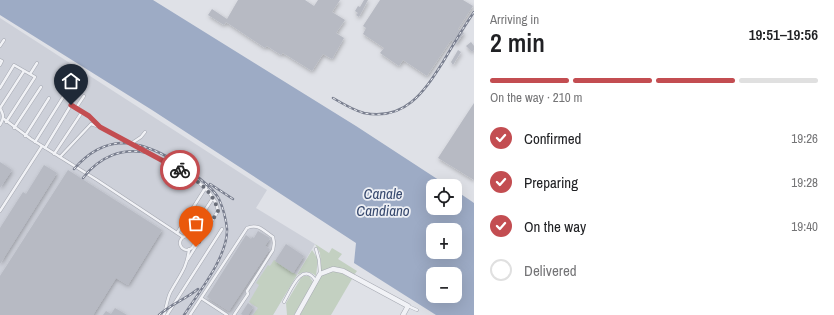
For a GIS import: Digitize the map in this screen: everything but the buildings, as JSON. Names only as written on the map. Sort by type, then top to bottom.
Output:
[{"type":"street","points":[[297,315],[320,274],[333,269],[343,271],[408,306],[403,315]]},
{"type":"lane","points":[[0,46],[4,40]]},
{"type":"lane","points":[[0,60],[2,62],[0,65]]},
{"type":"lane","points":[[30,74],[37,64]]},
{"type":"lane","points":[[0,88],[14,65],[35,78],[0,125]]},
{"type":"lane","points":[[24,71],[0,108],[5,120],[25,136],[97,180],[183,237],[188,236],[213,198]]},
{"type":"lane","points":[[14,128],[41,86]]},
{"type":"lane","points":[[35,142],[70,86]]},
{"type":"lane","points":[[76,108],[84,96]]},
{"type":"lane","points":[[25,136],[49,98]]},
{"type":"lane","points":[[0,211],[71,105],[89,116],[100,127]]},
{"type":"lane","points":[[54,154],[82,112]]},
{"type":"lane","points":[[60,157],[91,124],[100,127],[178,168],[206,187],[216,203],[218,211],[188,259],[184,270],[170,293],[165,315]]},
{"type":"lane","points":[[132,144],[145,132]]},
{"type":"lane","points":[[177,234],[206,187]]},
{"type":"lane","points":[[190,315],[247,228],[256,226],[273,237],[273,250],[247,291],[248,294],[234,315]]},
{"type":"lane","points":[[165,315],[222,229]]},
{"type":"lane","points":[[188,236],[193,242],[189,249],[188,259]]},
{"type":"lane","points":[[183,237],[180,241],[180,245],[183,248],[189,249]]},
{"type":"lane","points":[[316,249],[319,260],[320,274]]},
{"type":"lane","points":[[284,302],[298,277],[302,274],[312,275],[316,281]]},
{"type":"lane","points":[[200,298],[227,315]]},
{"type":"lane","points":[[408,306],[417,310]]},
{"type":"shaded area","points":[[0,18],[267,190],[256,208],[315,244],[273,315],[0,315]]},
{"type":"green space","points":[[315,244],[329,253],[332,248],[342,254],[338,259],[357,271],[354,275],[342,268],[331,268],[321,271],[320,253]]},
{"type":"green space","points":[[312,250],[318,259],[316,276],[307,272],[297,275]]},
{"type":"green space","points":[[274,260],[297,275],[273,315],[253,315],[258,308],[249,302],[259,285],[256,283],[268,265],[270,266]]},
{"type":"green space","points":[[329,272],[340,272],[352,279],[331,315],[300,315],[322,274]]},
{"type":"green space","points":[[304,276],[309,276],[313,282],[294,315],[287,315],[286,303],[301,278]]},
{"type":"water","name":"Canale Candiano","points":[[0,0],[153,0],[356,126],[437,179],[426,179],[426,215],[462,215],[462,195],[474,203],[474,315],[436,315],[354,263],[356,243],[152,110],[0,15]]},
{"type":"railway","points":[[333,98],[352,109],[364,113],[378,114],[391,113],[412,102],[428,84],[474,12]]},
{"type":"railway","points":[[74,169],[89,155],[101,148],[121,143],[131,144],[145,147],[166,156],[198,177],[214,192],[219,199],[226,221],[226,240],[223,251],[212,274],[184,315]]},
{"type":"railway","points":[[83,178],[96,164],[112,155],[129,151],[148,153]]},
{"type":"railway","points":[[210,184],[233,199]]},
{"type":"railway","points":[[159,315],[198,289]]},
{"type":"way so far","points":[[180,170],[206,187],[216,203],[218,211],[196,247]]},
{"type":"route","points":[[71,105],[89,116],[100,127],[180,170]]}]
